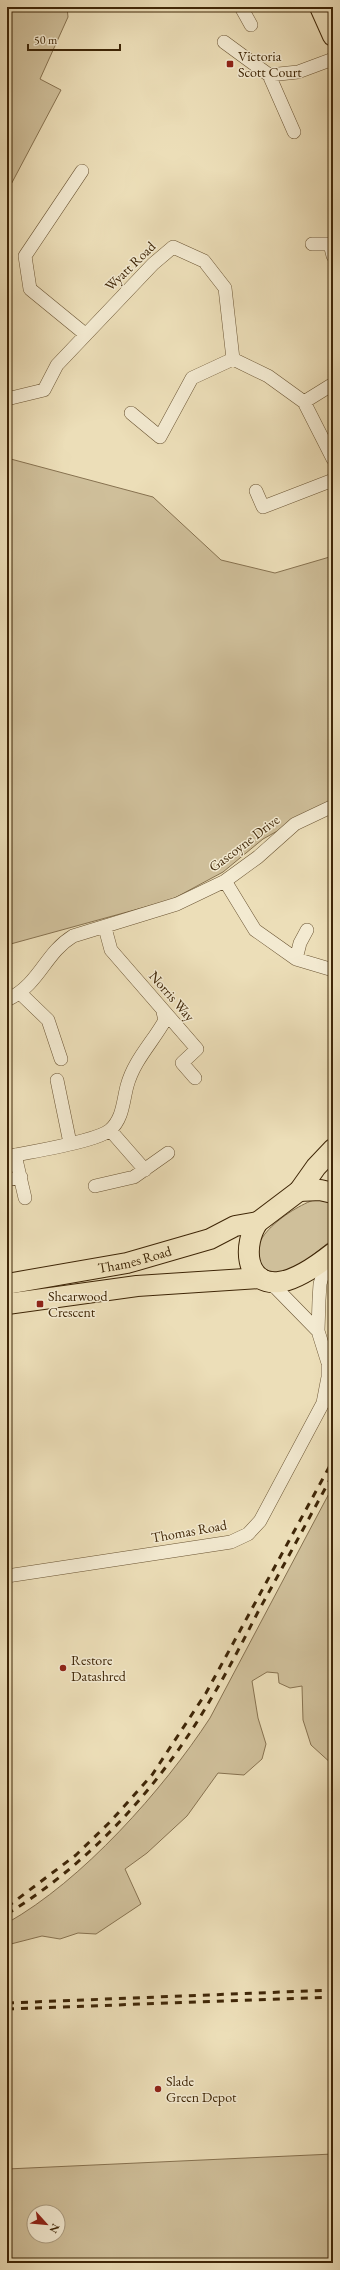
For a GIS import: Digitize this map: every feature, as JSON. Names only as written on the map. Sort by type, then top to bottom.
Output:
[{"type":"main road","points":[[320,7],[333,36]]},
{"type":"main road","name":"Thames Road","points":[[263,1280],[250,1265],[248,1247],[251,1233],[258,1222],[299,1191],[316,1167],[333,1149]]},
{"type":"main road","points":[[299,1191],[316,1189],[333,1193]]},
{"type":"main road","name":"Thames Road","points":[[7,1284],[127,1263],[210,1240],[235,1226],[258,1222]]},
{"type":"main road","name":"Thames Road","points":[[7,1304],[138,1286],[263,1280],[285,1281],[331,1255]]},
{"type":"street","points":[[241,7],[251,25]]},
{"type":"street","points":[[224,42],[269,75],[294,132]]},
{"type":"street","points":[[269,75],[298,72],[333,59]]},
{"type":"street","points":[[82,171],[25,256],[30,289],[85,334]]},
{"type":"street","points":[[312,244],[330,244],[333,256]]},
{"type":"street","name":"Wyatt Road","points":[[7,397],[11,398],[44,390],[57,365],[153,264],[173,247],[204,261],[225,288],[233,358]]},
{"type":"street","points":[[131,413],[160,437],[192,378],[233,358],[268,376],[304,402],[333,459]]},
{"type":"street","points":[[304,402],[333,384]]},
{"type":"street","points":[[256,491],[263,507],[333,480]]},
{"type":"street","name":"Gascoyne Drive","points":[[105,928],[177,904],[225,881],[258,857],[295,824],[333,806]]},
{"type":"street","points":[[225,881],[255,930],[296,959],[333,970]]},
{"type":"street","points":[[7,1000],[20,993],[36,979],[61,944],[73,936],[105,928]]},
{"type":"street","name":"Norris Way","points":[[105,928],[111,950],[163,1012],[197,1049],[182,1063],[195,1078]]},
{"type":"street","points":[[296,959],[300,943],[307,930]]},
{"type":"street","points":[[20,993],[48,1020],[61,1059]]},
{"type":"street","points":[[24,1198],[20,1177],[11,1156],[94,1138],[110,1130],[120,1117],[127,1085],[134,1069],[165,1020],[163,1012]]},
{"type":"street","points":[[57,1080],[70,1143]]},
{"type":"street","points":[[110,1130],[145,1170]]},
{"type":"street","points":[[95,1186],[134,1177],[168,1153]]},
{"type":"street","points":[[7,1180],[20,1177]]},
{"type":"street","name":"Thomas Road","points":[[7,1576],[230,1542],[248,1534],[260,1521],[323,1403],[328,1376],[328,1363],[318,1331],[320,1284],[331,1255]]},
{"type":"street","name":"Thomas Road","points":[[263,1280],[276,1288],[318,1331]]},
{"type":"shaded area","points":[[7,7],[67,7],[68,17],[40,79],[61,90],[7,192]]},
{"type":"shaded area","points":[[7,458],[153,497],[221,560],[275,573],[333,556],[333,800],[263,839],[223,872],[171,900],[7,945]]},
{"type":"shaded area","points":[[320,1198],[333,1204],[333,1239],[300,1265],[276,1274],[263,1268],[257,1256],[258,1246],[264,1235],[274,1224],[298,1207]]},
{"type":"shaded area","points":[[333,1486],[333,1765],[311,1745],[303,1720],[302,1686],[290,1688],[279,1683],[278,1673],[267,1672],[252,1681],[258,1718],[266,1744],[262,1759],[244,1775],[218,1773],[187,1816],[147,1853],[125,1869],[141,1904],[96,1934],[78,1933],[60,1939],[42,1936],[7,1945],[7,1923],[35,1905],[92,1859],[145,1803],[191,1746],[210,1718]]},
{"type":"shaded area","points":[[333,2154],[333,2263],[7,2263],[7,2169]]},
{"type":"railway","points":[[7,1907],[76,1855],[110,1822],[152,1775],[206,1693],[333,1460]]},
{"type":"railway","points":[[7,1914],[68,1870],[96,1845],[123,1819],[171,1760],[192,1729],[224,1676],[333,1474]]},
{"type":"railway","points":[[7,2003],[333,1990]]},
{"type":"railway","points":[[7,2009],[333,1997]]},
{"type":"place","name":"Victoria Scott Court","points":[[230,64]]},
{"type":"place","name":"Shearwood Crescent","points":[[40,1304]]},
{"type":"place","name":"Restore Datashred","points":[[63,1668]]},
{"type":"place","name":"Slade Green Depot","points":[[158,2089]]}]
